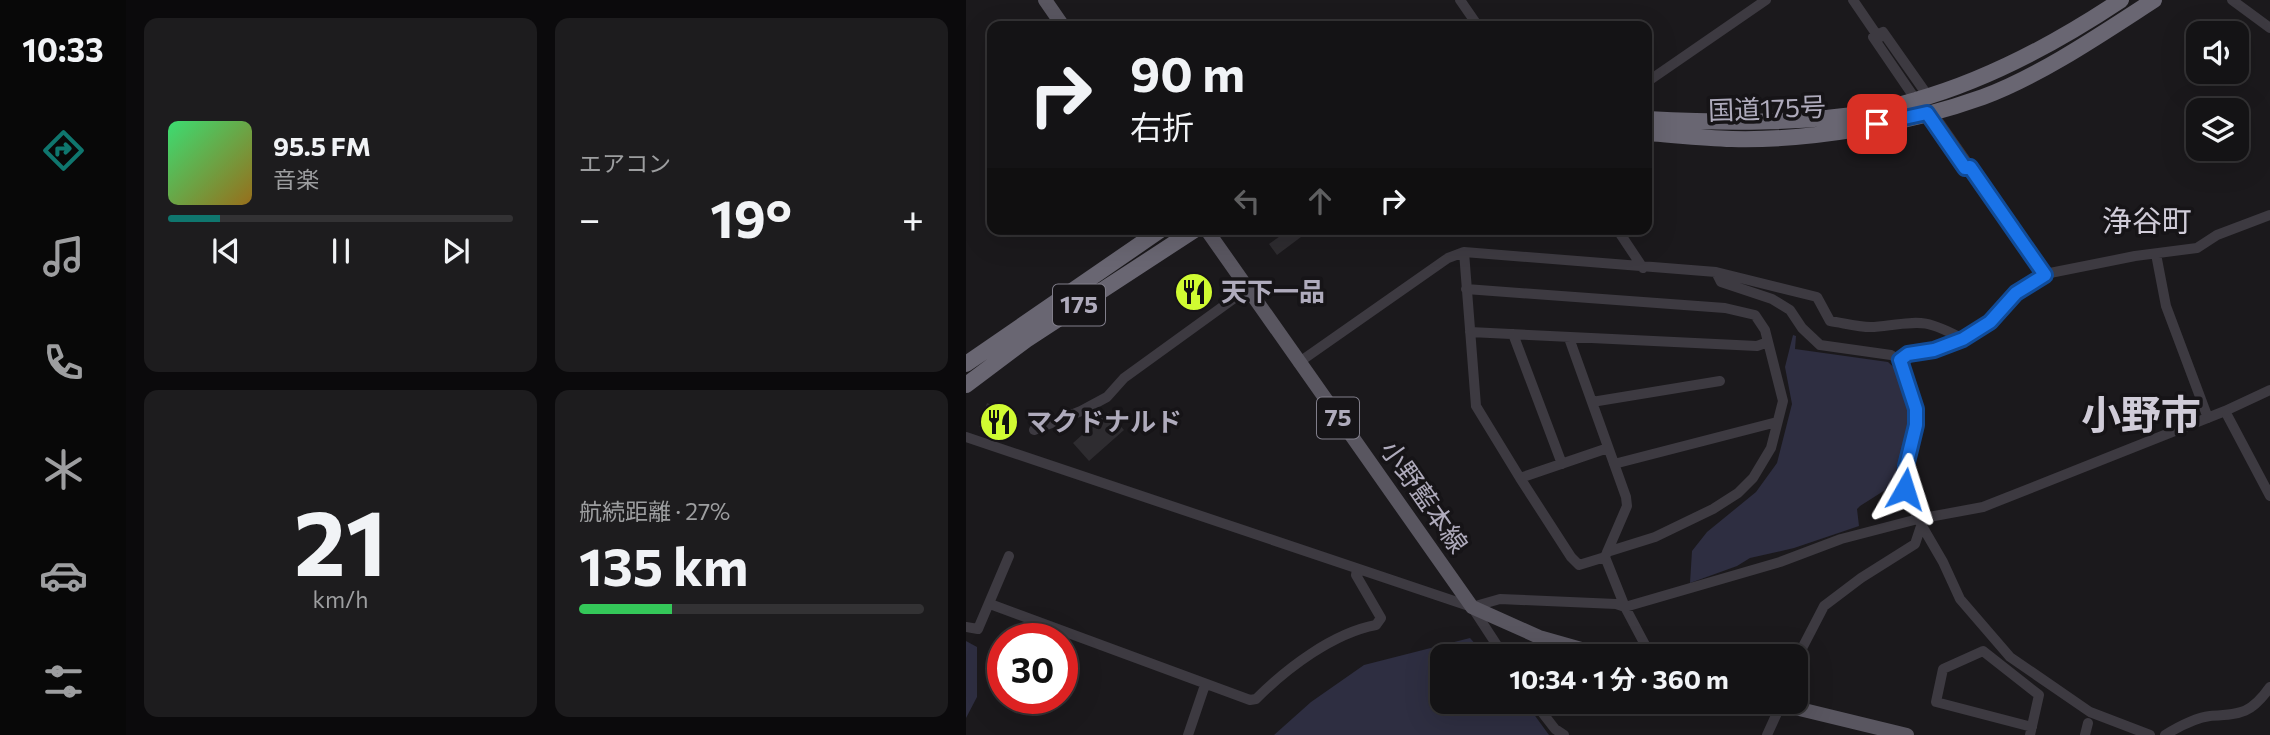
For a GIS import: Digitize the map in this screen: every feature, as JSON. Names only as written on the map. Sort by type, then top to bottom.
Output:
[{"type":"highway","name":"国道175号","points":[[1652,133],[1733,139],[1814,134],[1898,121],[2071,33],[2121,0]]},
{"type":"highway","name":"国道175号","points":[[1652,119],[1729,123],[1806,120],[1983,97],[2024,77],[2154,0]]},
{"type":"highway","name":"175","points":[[966,364],[1153,235]]},
{"type":"highway","name":"175","points":[[966,385],[1026,340],[1187,235]]},
{"type":"main road","points":[[1045,0],[1060,21]]},
{"type":"main road","name":"小野藍本線","points":[[1210,235],[1472,607]]},
{"type":"main road","points":[[1472,607],[1539,637],[1564,644]]},
{"type":"main road","points":[[1808,710],[1907,735]]},
{"type":"street","points":[[1460,0],[1475,21]]},
{"type":"street","points":[[1652,79],[1766,0]]},
{"type":"street","points":[[1853,0],[1877,34],[1873,37],[1975,163],[1970,167],[2045,275]]},
{"type":"street","points":[[2232,0],[2270,28]]},
{"type":"street","points":[[1900,360],[1908,354],[1943,348],[1963,339],[1990,322],[2016,293],[2045,275],[2197,248],[2217,235],[2270,215]]},
{"type":"street","points":[[1621,235],[1643,268]]},
{"type":"street","points":[[1298,363],[1448,258],[1464,252],[1716,272],[1817,297],[1830,321],[1872,327],[1919,321],[1940,327],[1963,339]]},
{"type":"street","points":[[1464,252],[1466,289],[1476,406],[1571,557],[1579,565],[1655,537],[1713,509],[1738,493],[1754,478],[1771,448],[1783,401],[1765,330],[1755,315],[1725,308],[1466,289]]},
{"type":"street","points":[[2155,254],[2166,306],[2208,418]]},
{"type":"street","points":[[1716,272],[1721,282],[1772,299],[1790,310],[1802,328],[1820,345],[1891,355],[1900,360],[1916,409],[1916,425],[1906,466],[1905,489],[1919,522],[1943,562],[1960,600],[2010,657],[2091,712],[2150,735]]},
{"type":"street","points":[[1034,430],[1107,397],[1124,378],[1247,289]]},
{"type":"street","points":[[1470,332],[1757,345],[1768,342]]},
{"type":"street","points":[[1513,334],[1562,464]]},
{"type":"street","points":[[1569,338],[1627,506],[1606,555],[1625,607],[1645,644]]},
{"type":"street","points":[[1591,402],[1720,382]]},
{"type":"street","points":[[966,437],[1472,607],[1500,599],[1616,604],[1625,607],[1780,562],[1841,539],[1983,507],[2208,418],[2270,390]]},
{"type":"street","points":[[2225,411],[2270,496]]},
{"type":"street","points":[[1614,464],[1777,422]]},
{"type":"street","points":[[1520,478],[1608,448]]},
{"type":"street","points":[[1804,644],[1824,606],[1861,578],[1915,544],[1919,522]]},
{"type":"street","points":[[966,627],[978,629],[1009,556]]},
{"type":"street","points":[[990,604],[1250,700],[1256,699],[1303,661],[1348,633],[1376,625],[1381,618],[1356,575],[1357,569]]},
{"type":"street","points":[[1472,607],[1496,644]]},
{"type":"street","points":[[1983,651],[2039,695],[2031,731],[1936,702],[1943,669],[1983,651]]},
{"type":"street","points":[[1188,735],[1205,685]]},
{"type":"street","points":[[2165,735],[2180,725],[2208,716],[2243,713],[2259,702],[2270,687]]},
{"type":"street","points":[[1543,714],[1555,729],[1564,735]]},
{"type":"street","points":[[1766,735],[1774,714]]},
{"type":"street","points":[[2085,735],[2088,723]]},
{"type":"water","points":[[1793,335],[1796,336],[1795,349],[1888,362],[1899,372],[1912,415],[1898,485],[1893,485],[1857,509],[1859,526],[1794,548],[1750,558],[1737,566],[1690,583],[1692,551],[1707,532],[1756,492],[1777,463],[1792,404],[1785,367]]},
{"type":"water","points":[[1470,638],[1475,644],[1446,644]]},
{"type":"water","points":[[966,641],[977,647],[977,697],[966,718]]},
{"type":"water","points":[[1430,648],[1430,714],[1534,714],[1549,735],[1274,735],[1311,702],[1364,665]]},
{"type":"building","points":[[1282,235],[1304,235],[1277,255],[1269,244]]},
{"type":"building","name":"天下一品","points":[[1193,274],[1211,300],[1196,311],[1177,284]]},
{"type":"building","points":[[987,403],[1018,415],[1009,438],[979,427]]},
{"type":"building","points":[[1108,412],[1124,430],[1089,461],[1073,443]]},
{"type":"place","name":"天下一品","points":[[1194,292]]},
{"type":"place","name":"マクドナルド","points":[[999,422]]},
{"type":"district","name":"浄谷町","points":[[2147,222]]},
{"type":"district","name":"小野市","points":[[2141,415]]},
{"type":"route","points":[[1877,124],[1927,113],[1965,168],[1970,167],[2045,275],[2016,293],[1990,322],[1953,345],[1908,354],[1900,360],[1916,409],[1916,425],[1906,466],[1905,489]]}]
